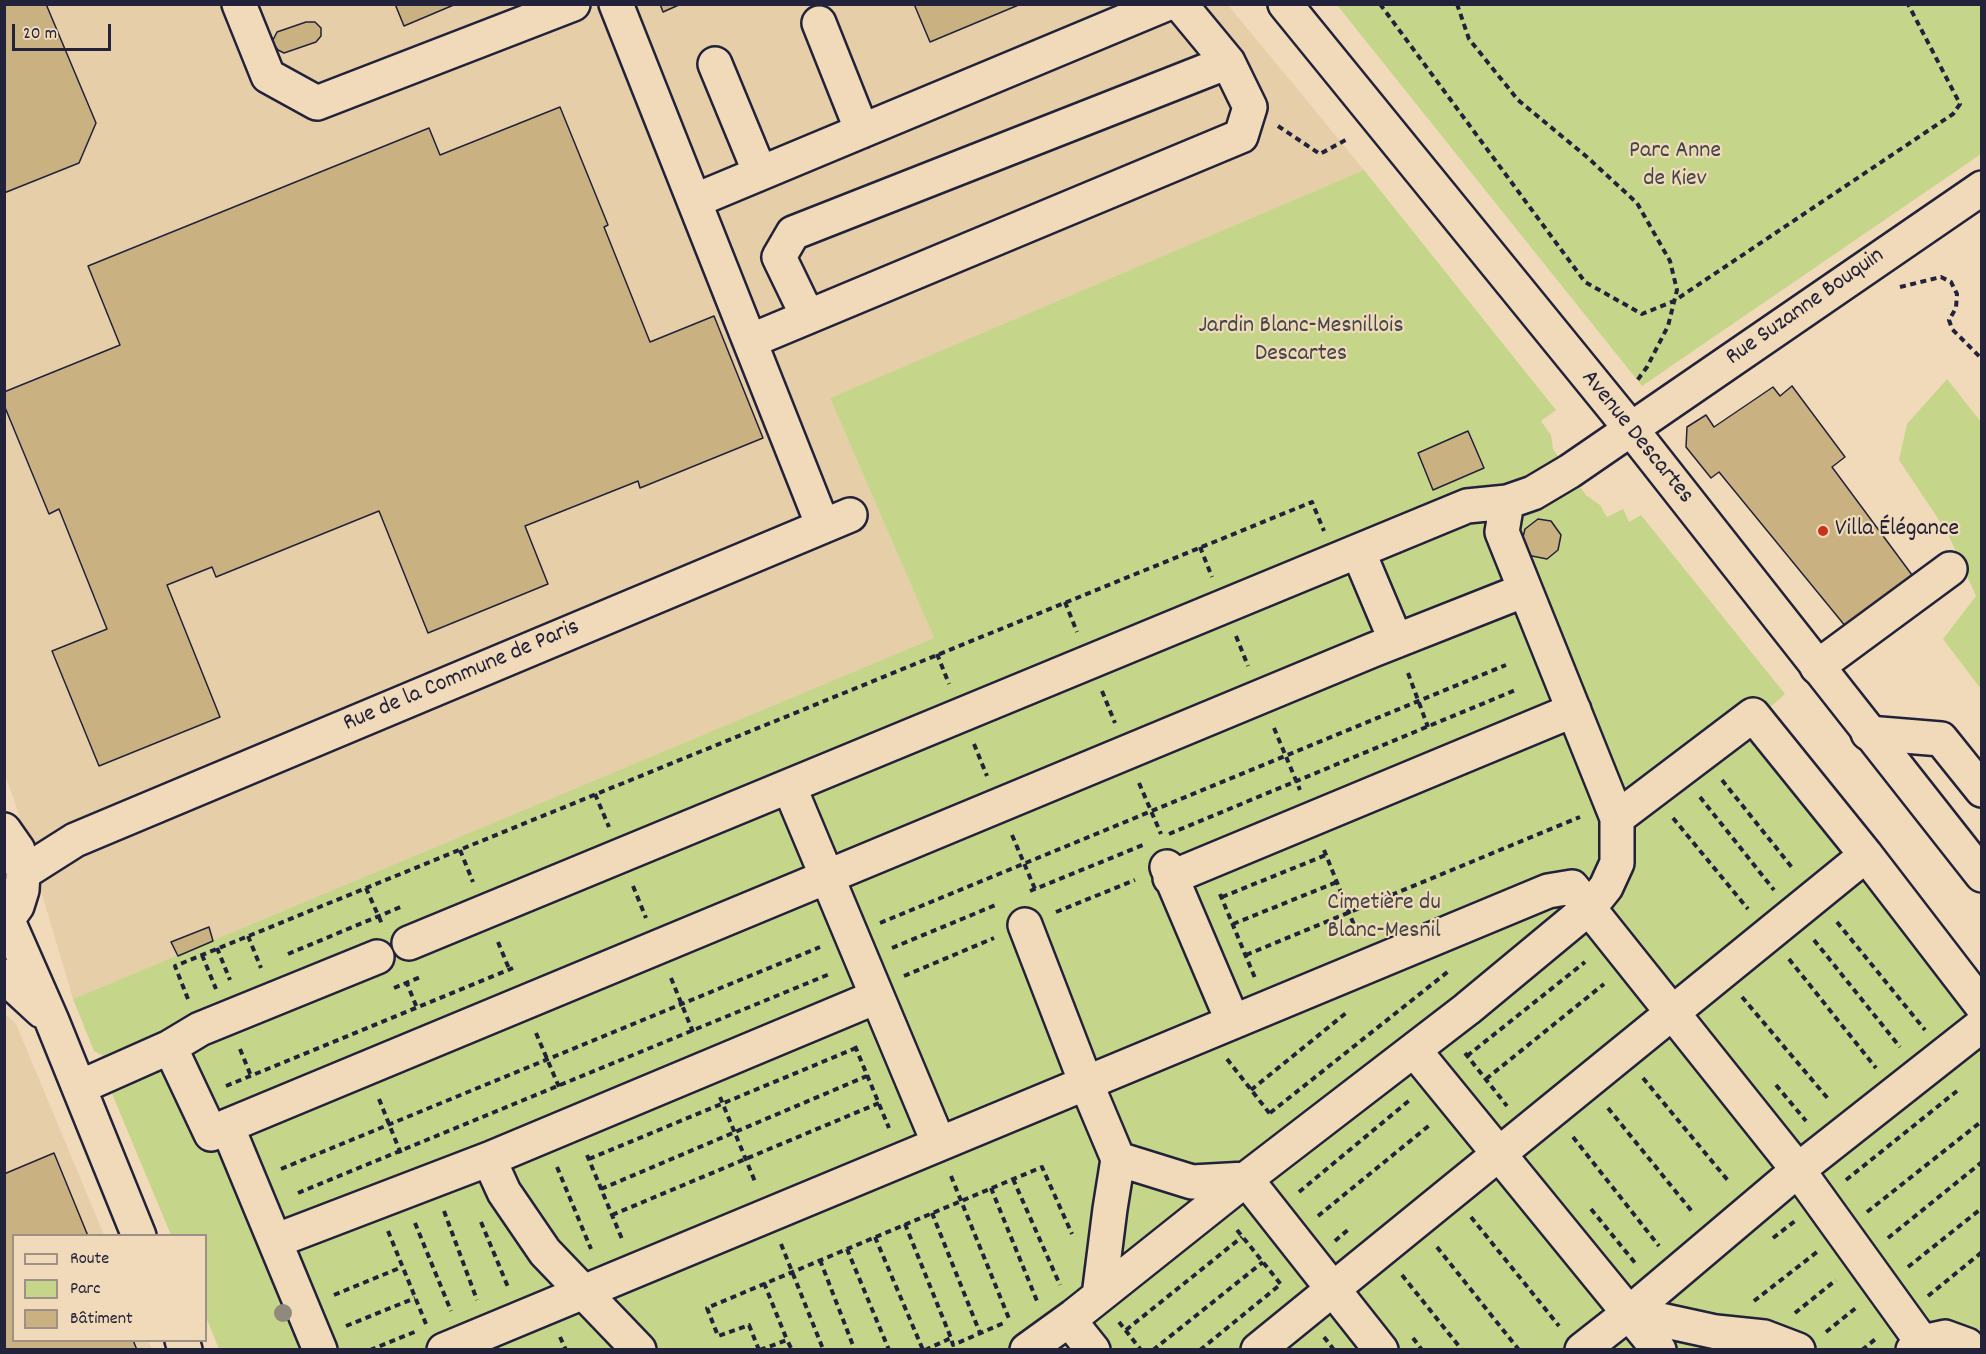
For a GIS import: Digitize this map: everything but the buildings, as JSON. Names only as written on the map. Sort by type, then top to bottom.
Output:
[{"type":"street","points":[[239,4],[268,76],[317,103],[573,4]]},
{"type":"street","points":[[616,4],[750,341],[1241,136],[1250,107],[1228,62],[1180,4]]},
{"type":"street","points":[[694,201],[1166,4]]},
{"type":"street","name":"Avenue Descartes","points":[[1285,4],[1630,429],[1982,875]]},
{"type":"street","points":[[819,23],[862,131]]},
{"type":"street","points":[[808,317],[779,257],[794,234],[1228,62]]},
{"type":"street","points":[[715,64],[760,173]]},
{"type":"street","name":"Rue Suzanne Bouquin","points":[[80,1087],[170,1047],[200,1029],[1467,506],[1507,502],[1533,493],[1569,471],[1982,188]]},
{"type":"street","name":"Rue de la Commune de Paris","points":[[24,873],[75,840],[837,520],[750,341]]},
{"type":"street","points":[[1056,1324],[1467,1009],[1590,907],[1606,887],[1617,862],[1614,811],[1502,532],[1507,502]]},
{"type":"street","points":[[1347,556],[1396,641]]},
{"type":"street","points":[[1817,667],[1950,569]]},
{"type":"street","points":[[170,1047],[211,1134],[1260,697],[1525,590]]},
{"type":"street","points":[[1220,1028],[1168,872],[1207,862],[1574,710]]},
{"type":"street","points":[[1614,811],[1753,715],[1866,855],[1982,1006]]},
{"type":"street","points":[[1868,732],[1941,739],[1982,790]]},
{"type":"street","points":[[789,786],[939,1144]]},
{"type":"street","points":[[5,830],[75,840]]},
{"type":"street","points":[[5,830],[18,850],[24,873],[17,906],[6,923],[52,1021],[138,1234]]},
{"type":"street","points":[[1258,1350],[1866,855]]},
{"type":"street","points":[[435,1338],[594,1287],[1548,891],[1572,887],[1798,1170],[1918,1346],[1945,1337],[1973,1341]]},
{"type":"street","points":[[1025,925],[1118,1159],[1110,1209],[1056,1324]]},
{"type":"street","points":[[4,976],[52,1021]]},
{"type":"street","points":[[275,1241],[559,1130],[876,997]]},
{"type":"street","points":[[1573,1340],[1629,1313],[1798,1170],[1982,1025]]},
{"type":"street","points":[[1414,1050],[1659,1350]]},
{"type":"street","points":[[232,1124],[275,1241],[318,1344]]},
{"type":"street","points":[[1118,1159],[1192,1182],[1246,1179]]},
{"type":"street","points":[[1246,1179],[1381,1350]]},
{"type":"street","points":[[429,1182],[504,1192],[545,1252],[594,1287],[639,1350]]},
{"type":"street","points":[[1629,1313],[1716,1332],[1764,1337],[1798,1350]]},
{"type":"street","points":[[1056,1324],[1093,1350]]},
{"type":"path","points":[[1380,4],[1585,282],[1642,314],[1674,301],[1953,114],[1960,104],[1908,4]]},
{"type":"path","points":[[1457,4],[1469,39],[1518,100],[1587,157],[1637,203],[1670,261],[1677,290],[1668,326],[1647,367],[1634,384]]},
{"type":"path","points":[[1250,107],[1320,154],[1349,138]]},
{"type":"path","points":[[1894,289],[1941,277],[1951,282],[1957,294],[1956,308],[1950,320],[1952,329],[1982,359]]},
{"type":"path","points":[[200,1029],[175,966],[1312,502],[1347,556]]},
{"type":"path","points":[[1200,547],[1370,965]]},
{"type":"path","points":[[1396,641],[1444,764]]},
{"type":"path","points":[[1246,956],[1349,913],[1614,811]]},
{"type":"path","points":[[460,850],[523,1003],[559,1130],[594,1287]]},
{"type":"path","points":[[1222,897],[1326,855]]},
{"type":"path","points":[[1207,862],[1267,1008]]},
{"type":"path","points":[[1233,924],[1337,882]]},
{"type":"path","points":[[366,888],[431,1041]]},
{"type":"path","points":[[1467,1056],[1585,962]]},
{"type":"path","points":[[1270,1113],[1455,965]]},
{"type":"path","points":[[1721,972],[1852,1127]]},
{"type":"path","points":[[1486,1079],[1604,984]]},
{"type":"path","points":[[842,1011],[901,1160]]},
{"type":"path","points":[[1220,1028],[1270,1113],[1293,1143]]},
{"type":"path","points":[[589,1159],[856,1048]]},
{"type":"path","points":[[1622,1053],[1752,1209]]},
{"type":"path","points":[[367,1068],[429,1182],[480,1306]]},
{"type":"path","points":[[601,1189],[867,1076]]},
{"type":"path","points":[[220,1077],[232,1124]]},
{"type":"path","points":[[1586,1082],[1716,1240]]},
{"type":"path","points":[[1297,1195],[1414,1097]]},
{"type":"path","points":[[612,1215],[879,1103]]},
{"type":"path","points":[[1552,1110],[1678,1271]]},
{"type":"path","points":[[1316,1218],[1433,1122]]},
{"type":"path","points":[[559,1130],[589,1159],[635,1270]]},
{"type":"path","points":[[939,1144],[1010,1321]]},
{"type":"path","points":[[787,1340],[760,1350],[749,1325],[718,1336],[707,1308],[1042,1167],[1075,1242]]},
{"type":"path","points":[[1013,1179],[1056,1324]]},
{"type":"path","points":[[429,1182],[402,1267],[435,1338]]},
{"type":"path","points":[[429,1182],[511,1294]]},
{"type":"path","points":[[429,1182],[454,1317]]},
{"type":"path","points":[[991,1188],[1056,1324]]},
{"type":"path","points":[[1451,1192],[1573,1340]]},
{"type":"path","points":[[1216,1203],[1334,1350]]},
{"type":"path","points":[[932,1213],[980,1333]]},
{"type":"path","points":[[1415,1221],[1519,1350]]},
{"type":"path","points":[[905,1224],[953,1345],[1020,1316]]},
{"type":"path","points":[[875,1237],[924,1350],[951,1338]]},
{"type":"path","points":[[1126,1330],[1243,1237]]},
{"type":"path","points":[[847,1249],[889,1350]]},
{"type":"path","points":[[1381,1249],[1462,1350]]},
{"type":"path","points":[[820,1260],[853,1349]]},
{"type":"path","points":[[1153,1350],[1263,1262]]},
{"type":"path","points":[[303,1308],[402,1267]]},
{"type":"path","points":[[764,1283],[792,1350]]},
{"type":"path","points":[[1200,1350],[1281,1284]]},
{"type":"path","points":[[318,1344],[415,1298]]},
{"type":"path","points":[[1010,1321],[1056,1324]]},
{"type":"path","points":[[559,1334],[566,1350]]},
{"type":"shaded area","points":[[5,5],[1228,5],[1364,170],[830,398],[934,638],[73,999],[14,799],[5,776]]},
{"type":"shaded area","points":[[4,1013],[16,1024],[104,1234],[12,1234],[12,1342],[148,1342],[152,1349],[5,1349]]},
{"type":"green space","name":"Parc Anne de Kiev","points":[[1337,5],[1981,5],[1981,154],[1642,386]]},
{"type":"green space","name":"Cimetière du Blanc-Mesnil","points":[[1364,170],[1556,410],[1541,421],[1551,435],[1553,449],[1586,495],[1600,505],[1607,517],[1623,509],[1629,522],[1641,515],[1785,694],[1765,712],[1981,980],[1981,1349],[219,1349],[207,1319],[207,1234],[171,1234],[110,1089],[109,1059],[94,1051],[73,999],[934,638],[830,398]]},
{"type":"green space","points":[[1947,379],[1981,422],[1981,689],[1943,639],[1976,596],[1947,532],[1899,460],[1907,424]]},
{"type":"place","name":"Villa Élégance","points":[[1823,531]]},
{"type":"park label","name":"Jardin Blanc-Mesnillois Descartes","points":[[1301,342]]}]
